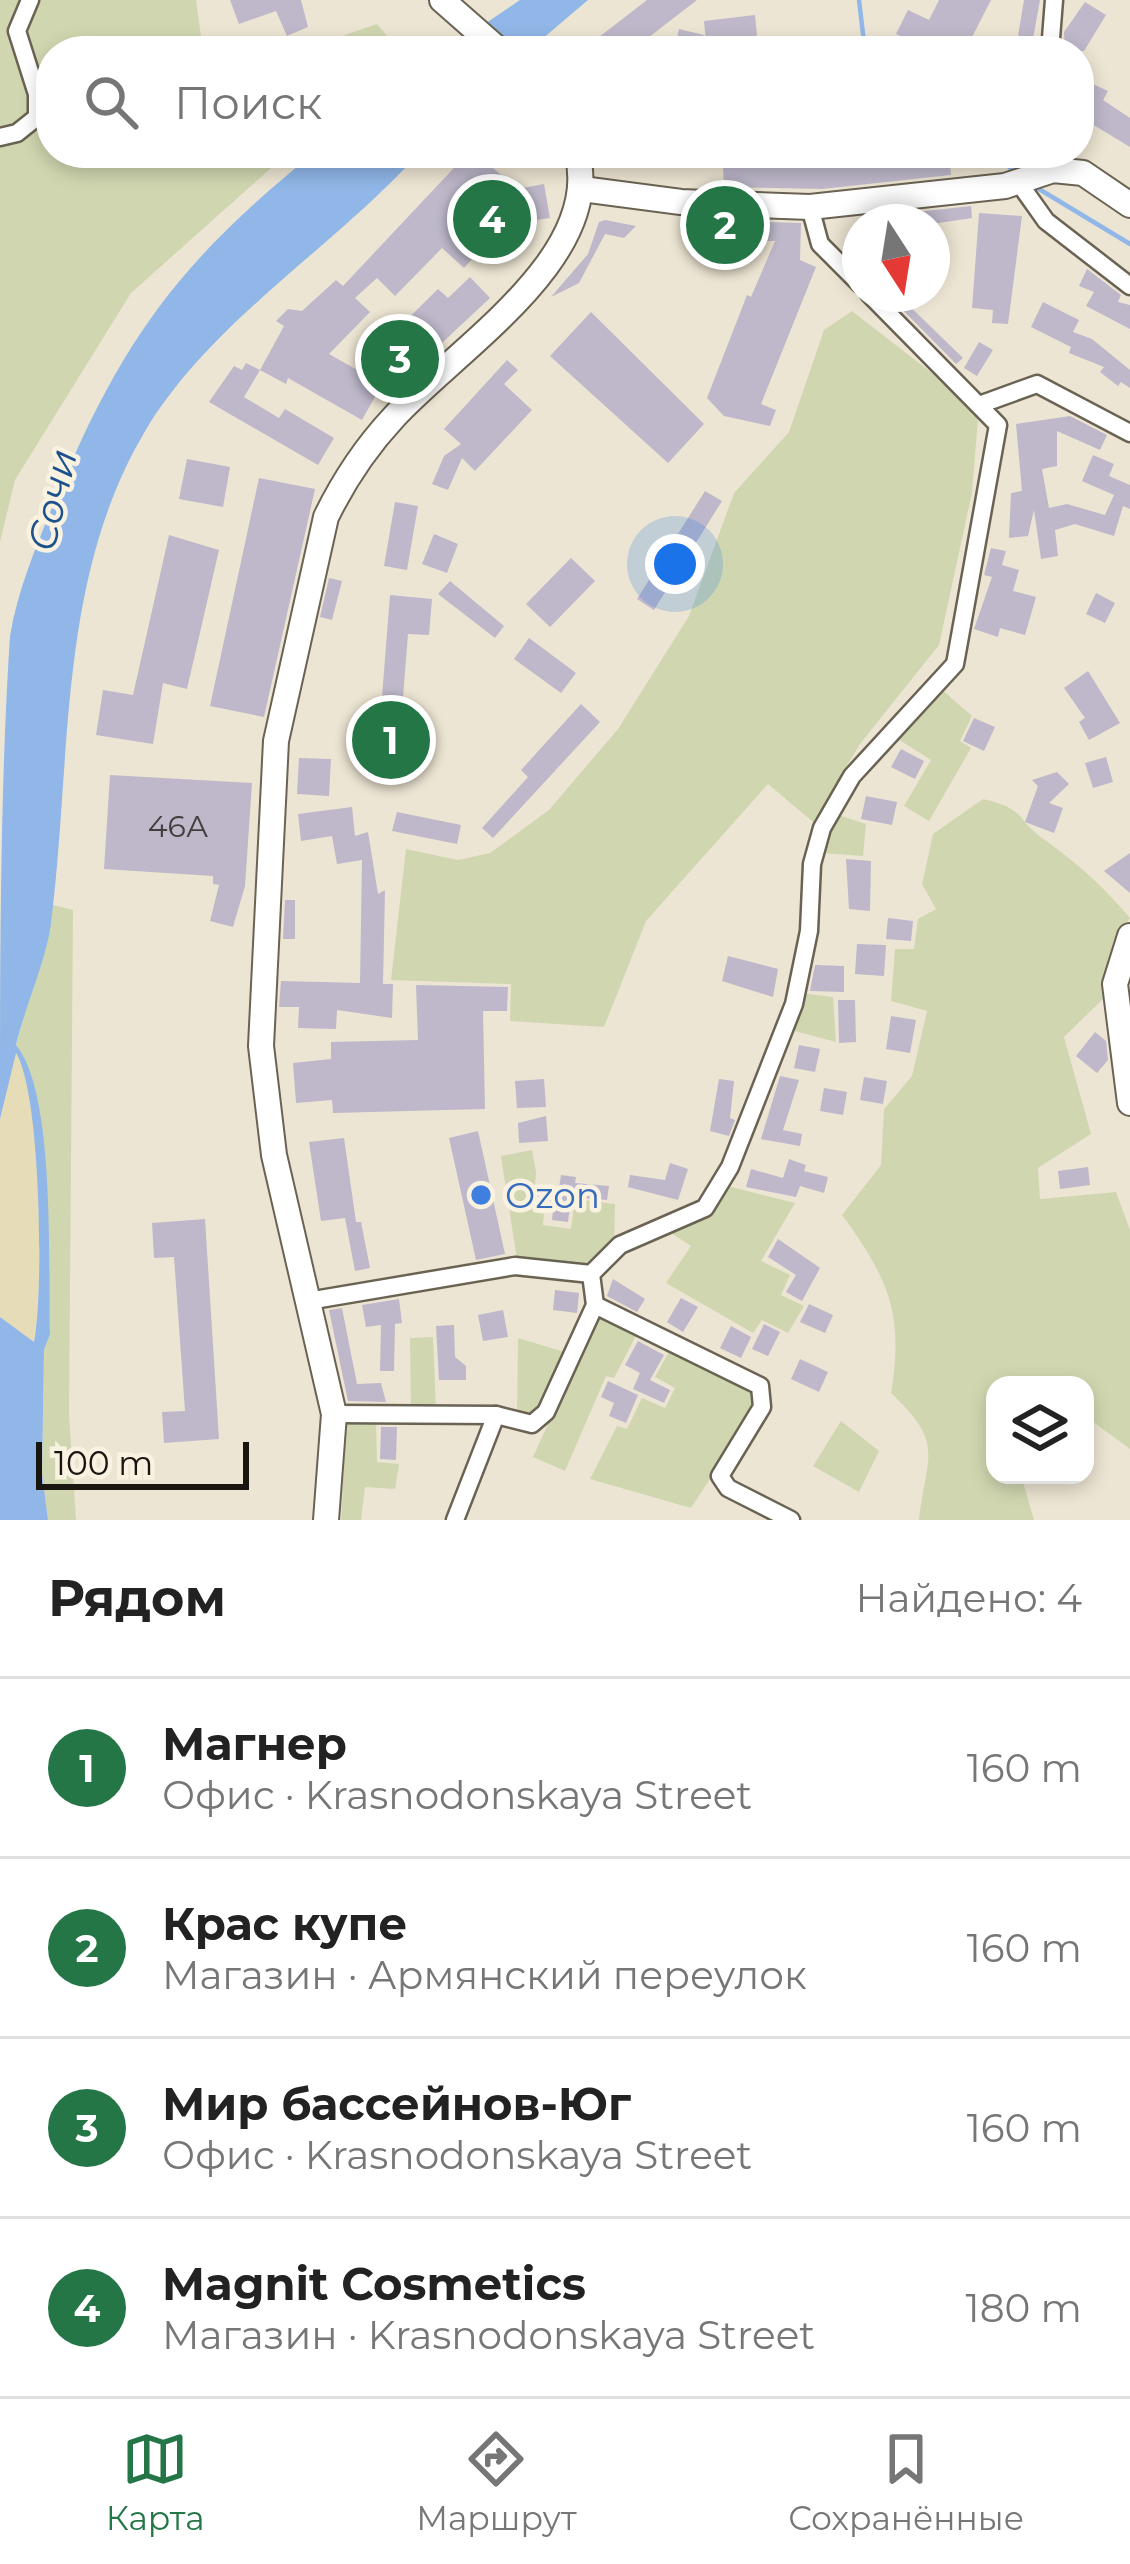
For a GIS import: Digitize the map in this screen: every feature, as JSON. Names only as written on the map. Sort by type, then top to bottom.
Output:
[{"type":"street","points":[[30,0],[16,31],[36,91]]},
{"type":"street","points":[[442,0],[483,36]]},
{"type":"street","points":[[1051,36],[1054,0]]},
{"type":"street","points":[[0,137],[17,133],[36,118]]},
{"type":"street","points":[[326,1520],[334,1414],[263,1090],[261,982],[276,741],[326,517],[357,461],[389,422],[538,279],[560,246],[582,189],[579,168]]},
{"type":"street","points":[[582,189],[681,202],[810,207],[1038,170],[1083,173],[1130,206]]},
{"type":"street","points":[[1038,170],[1046,221],[1130,286]]},
{"type":"street","points":[[810,207],[820,244],[842,266]]},
{"type":"street","points":[[591,1274],[620,1245],[705,1208],[730,1167],[794,1004],[809,931],[812,864],[822,829],[852,776],[951,673],[975,533],[1000,431],[887,312]]},
{"type":"street","points":[[980,405],[1037,384],[1130,433]]},
{"type":"street","points":[[1130,936],[1115,984],[1130,1103]]},
{"type":"street","points":[[308,1301],[514,1266],[591,1274]]},
{"type":"street","points":[[334,1414],[496,1415],[538,1422],[595,1305],[591,1274]]},
{"type":"street","points":[[595,1305],[760,1386],[762,1407],[720,1476],[728,1488],[791,1520]]},
{"type":"street","points":[[455,1520],[496,1415]]},
{"type":"green space","points":[[0,0],[196,0],[201,36],[36,36],[36,168],[271,168],[131,293],[15,480],[0,542]]},
{"type":"green space","points":[[377,24],[387,36],[342,36]]},
{"type":"green space","points":[[853,312],[979,405],[972,493],[939,645],[860,744],[813,822],[768,784],[646,921],[604,1027],[510,1021],[511,984],[391,980],[406,849],[458,860],[490,853],[549,810],[618,729],[689,616],[734,493],[789,432],[824,330]]},
{"type":"green space","points":[[940,688],[972,716],[960,741],[971,748],[929,821],[904,806],[931,760],[893,736]]},
{"type":"green space","points":[[983,799],[998,803],[1015,811],[1090,876],[1130,918],[1112,948],[1104,998],[1064,1037],[1091,1134],[1038,1168],[1040,1199],[1116,1192],[1130,1230],[1130,1449],[1094,1423],[1094,1376],[986,1376],[986,1484],[1024,1484],[1034,1520],[919,1520],[928,1465],[926,1439],[891,1393],[895,1341],[889,1298],[842,1215],[881,1165],[884,1109],[912,1076],[927,1011],[891,1001],[895,949],[914,949],[918,919],[936,909],[922,884],[933,834]]},
{"type":"green space","points":[[835,814],[866,824],[863,856],[821,853]]},
{"type":"green space","points":[[53,905],[73,910],[69,1415],[76,1520],[48,1520],[42,1473],[44,1350],[50,1334],[45,1159],[16,1046]]},
{"type":"green space","points":[[801,993],[833,997],[836,1042],[787,1029]]},
{"type":"green space","points":[[532,1150],[536,1172],[533,1212],[544,1214],[543,1225],[571,1229],[575,1199],[615,1204],[614,1244],[590,1270],[517,1260],[501,1156]]},
{"type":"green space","points":[[724,1185],[795,1203],[761,1261],[790,1275],[781,1295],[804,1306],[788,1333],[762,1320],[753,1333],[666,1283],[691,1246],[668,1231]]},
{"type":"green space","points":[[598,1314],[636,1336],[614,1378],[606,1376],[565,1471],[533,1457]]},
{"type":"green space","points":[[433,1337],[436,1410],[411,1412],[410,1338]]},
{"type":"green space","points":[[518,1338],[568,1353],[551,1395],[531,1418],[517,1414]]},
{"type":"green space","points":[[671,1348],[755,1391],[758,1405],[691,1508],[590,1479],[617,1426],[627,1429],[642,1398],[665,1408],[675,1388],[655,1377]]},
{"type":"green space","points":[[376,1421],[377,1462],[399,1464],[395,1489],[365,1487],[361,1520],[341,1520],[346,1422]]},
{"type":"green space","points":[[841,1421],[879,1451],[859,1492],[813,1466]]},
{"type":"sand","points":[[15,1051],[24,1074],[36,1148],[39,1280],[34,1343],[0,1317],[0,1119]]},
{"type":"water","points":[[520,0],[588,0],[546,36],[467,36]]},
{"type":"water","points":[[296,168],[404,168],[238,320],[171,393],[144,433],[116,490],[96,549],[73,672],[51,923],[16,1045],[29,1068],[38,1101],[47,1182],[50,1334],[44,1350],[42,1473],[48,1520],[0,1520],[0,1317],[34,1342],[39,1282],[31,1108],[16,1053],[0,1119],[2,814],[10,636],[29,566],[56,498],[131,347],[191,268]]},
{"type":"building","points":[[230,0],[301,0],[308,27],[287,36],[276,11],[239,24]]},
{"type":"building","points":[[647,0],[697,0],[650,36],[600,36]]},
{"type":"building","points":[[939,0],[991,0],[973,36],[896,34],[908,10],[929,20]]},
{"type":"building","points":[[1024,0],[1040,0],[1034,36],[1018,36]]},
{"type":"building","points":[[1085,2],[1106,15],[1093,36],[1064,36]]},
{"type":"building","points":[[755,15],[757,36],[705,36],[704,21]]},
{"type":"building","points":[[679,29],[704,35],[704,36],[677,36]]},
{"type":"building","points":[[1094,85],[1108,91],[1103,100],[1130,118],[1130,147],[1094,125]]},
{"type":"building","points":[[454,168],[493,168],[518,189],[544,184],[550,218],[529,221],[525,199],[464,268],[442,248],[395,296],[377,278],[355,298],[370,312],[329,354],[382,384],[362,420],[288,378],[286,384],[260,370],[284,326],[276,321],[288,309],[302,311],[336,280],[343,286]]},
{"type":"building","points":[[723,168],[950,168],[951,175],[822,189],[724,187]]},
{"type":"building","points":[[971,206],[972,218],[950,221],[950,208]]},
{"type":"building","points":[[979,213],[1022,216],[1008,324],[992,323],[993,310],[972,308]]},
{"type":"building","points":[[715,220],[801,223],[800,260],[816,267],[761,404],[776,410],[770,426],[724,416],[707,398],[747,295],[751,297],[775,241],[714,241]]},
{"type":"building","points":[[599,222],[636,226],[624,238],[605,234],[579,283],[551,297],[588,254]]},
{"type":"building","points":[[1087,269],[1121,295],[1118,302],[1130,305],[1130,329],[1086,306],[1094,292],[1079,286]]},
{"type":"building","points":[[470,277],[490,298],[398,384],[370,356],[438,289],[448,298]]},
{"type":"building","points":[[1043,302],[1079,320],[1073,332],[1092,339],[1130,370],[1130,388],[1121,382],[1118,386],[1100,372],[1104,367],[1069,353],[1071,347],[1031,327]]},
{"type":"building","points":[[591,312],[704,424],[668,463],[550,356]]},
{"type":"building","points":[[905,312],[916,312],[963,358],[956,364]]},
{"type":"building","points":[[979,342],[993,350],[977,376],[964,368]]},
{"type":"building","points":[[507,360],[518,370],[504,384],[532,410],[475,471],[462,458],[448,490],[432,484],[444,456],[461,444],[444,429]]},
{"type":"building","points":[[246,363],[260,370],[244,397],[279,418],[285,409],[334,438],[318,465],[209,402],[234,366],[242,370]]},
{"type":"building","points":[[1070,416],[1107,435],[1100,450],[1057,431],[1057,466],[1042,469],[1049,508],[1067,504],[1105,515],[1114,495],[1082,481],[1093,455],[1114,464],[1109,476],[1130,485],[1130,509],[1123,506],[1114,536],[1075,524],[1055,530],[1058,556],[1041,559],[1034,510],[1028,536],[1009,538],[1011,493],[1022,491],[1016,424]]},
{"type":"building","points":[[187,459],[230,467],[223,507],[179,499]]},
{"type":"building","points":[[259,478],[315,489],[264,717],[210,706]]},
{"type":"building","points":[[705,491],[722,501],[654,610],[637,599]]},
{"type":"building","points":[[395,502],[418,506],[407,570],[384,566]]},
{"type":"building","points":[[434,534],[458,544],[447,573],[422,564]]},
{"type":"building","points":[[169,535],[219,550],[187,689],[163,683],[153,744],[96,735],[103,690],[133,695]]},
{"type":"building","points":[[991,548],[1006,551],[1002,565],[1019,570],[1013,591],[1036,597],[1025,635],[1000,628],[998,637],[974,629],[992,577],[984,575]]},
{"type":"building","points":[[571,558],[595,581],[550,627],[526,604]]},
{"type":"building","points":[[329,578],[342,581],[332,620],[320,617]]},
{"type":"building","points":[[450,581],[504,626],[495,638],[438,594]]},
{"type":"building","points":[[1096,593],[1115,603],[1105,623],[1086,614]]},
{"type":"building","points":[[390,595],[432,599],[429,635],[408,634],[398,761],[377,760]]},
{"type":"building","points":[[529,638],[576,673],[561,693],[514,659]]},
{"type":"building","points":[[1088,671],[1120,723],[1089,740],[1079,722],[1085,718],[1064,688]]},
{"type":"building","points":[[581,704],[600,722],[493,838],[482,828],[528,777],[521,770]]},
{"type":"building","points":[[974,718],[995,727],[984,751],[963,741]]},
{"type":"building","points":[[901,749],[924,761],[915,779],[891,767]]},
{"type":"building","points":[[1106,757],[1113,782],[1093,788],[1085,763]]},
{"type":"building","points":[[299,758],[331,759],[329,796],[297,794]]},
{"type":"building","points":[[1057,772],[1069,784],[1049,803],[1063,808],[1054,833],[1025,822],[1038,786],[1032,780]]},
{"type":"building","points":[[110,775],[252,783],[245,886],[233,927],[210,921],[219,885],[213,884],[213,876],[104,869]]},
{"type":"building","points":[[866,796],[897,802],[892,825],[861,819]]},
{"type":"building","points":[[352,807],[355,836],[368,832],[378,894],[385,890],[383,984],[393,984],[392,1018],[337,1010],[336,1029],[298,1028],[299,1007],[279,1007],[281,981],[360,983],[362,860],[337,864],[332,836],[301,841],[298,814]]},
{"type":"building","points":[[397,812],[461,825],[457,844],[392,831]]},
{"type":"building","points":[[1130,853],[1130,893],[1104,871]]},
{"type":"building","points":[[846,859],[871,861],[870,911],[849,909]]},
{"type":"building","points":[[285,900],[295,900],[295,939],[283,939]]},
{"type":"building","points":[[888,918],[913,921],[911,941],[886,939]]},
{"type":"building","points":[[857,944],[886,945],[884,976],[855,974]]},
{"type":"building","points":[[728,956],[778,969],[773,997],[722,981]]},
{"type":"building","points":[[815,965],[844,966],[844,992],[810,991]]},
{"type":"building","points":[[416,985],[508,987],[507,1011],[483,1011],[485,1109],[333,1113],[332,1100],[296,1103],[293,1063],[331,1059],[331,1042],[418,1040]]},
{"type":"building","points":[[838,1000],[855,1000],[856,1042],[839,1043]]},
{"type":"building","points":[[891,1016],[916,1020],[910,1053],[886,1049]]},
{"type":"building","points":[[1095,1032],[1106,1041],[1108,1060],[1097,1073],[1076,1056]]},
{"type":"building","points":[[799,1045],[820,1049],[815,1072],[794,1068]]},
{"type":"building","points":[[780,1076],[799,1080],[783,1130],[802,1134],[800,1146],[761,1139]]},
{"type":"building","points":[[864,1077],[887,1081],[883,1104],[860,1100]]},
{"type":"building","points":[[544,1079],[546,1107],[517,1108],[515,1081]]},
{"type":"building","points":[[719,1079],[734,1081],[730,1118],[735,1120],[729,1136],[710,1131]]},
{"type":"building","points":[[824,1088],[847,1092],[843,1115],[820,1111]]},
{"type":"building","points":[[546,1116],[548,1141],[519,1143],[518,1123]]},
{"type":"building","points":[[478,1131],[505,1254],[476,1260],[449,1138]]},
{"type":"building","points":[[344,1138],[356,1222],[361,1222],[370,1268],[355,1271],[345,1218],[321,1221],[309,1142]]},
{"type":"building","points":[[789,1159],[806,1165],[804,1171],[828,1177],[824,1193],[800,1186],[796,1197],[746,1187],[751,1169],[783,1178]]},
{"type":"building","points":[[670,1163],[688,1169],[678,1200],[628,1187],[630,1175],[665,1180]]},
{"type":"building","points":[[1088,1167],[1090,1185],[1060,1189],[1058,1171]]},
{"type":"building","points":[[561,1175],[576,1177],[575,1183],[609,1186],[607,1200],[571,1197],[568,1222],[552,1220],[553,1210],[535,1208],[538,1185],[559,1188]]},
{"type":"building","points":[[205,1219],[219,1439],[164,1443],[162,1412],[185,1411],[174,1257],[154,1258],[152,1223]]},
{"type":"building","points":[[778,1239],[820,1268],[802,1301],[786,1292],[796,1275],[768,1257]]},
{"type":"building","points":[[613,1279],[645,1299],[637,1312],[607,1296]]},
{"type":"building","points":[[555,1290],[579,1293],[577,1313],[553,1310]]},
{"type":"building","points":[[681,1298],[698,1307],[683,1332],[667,1322]]},
{"type":"building","points":[[399,1299],[402,1323],[395,1324],[394,1371],[380,1371],[381,1325],[366,1327],[362,1305]]},
{"type":"building","points":[[809,1304],[833,1315],[825,1333],[800,1322]]},
{"type":"building","points":[[342,1308],[357,1384],[381,1383],[386,1402],[348,1401],[329,1310]]},
{"type":"building","points":[[503,1310],[508,1337],[483,1341],[478,1315]]},
{"type":"building","points":[[764,1324],[780,1332],[768,1356],[752,1349]]},
{"type":"building","points":[[454,1325],[455,1357],[466,1366],[466,1380],[439,1380],[436,1326]]},
{"type":"building","points":[[731,1326],[751,1337],[741,1358],[720,1348]]},
{"type":"building","points":[[638,1341],[664,1355],[650,1380],[670,1390],[664,1403],[633,1389],[640,1373],[625,1365]]},
{"type":"building","points":[[800,1359],[828,1372],[819,1392],[791,1379]]},
{"type":"building","points":[[608,1381],[638,1395],[626,1423],[609,1416],[614,1403],[601,1397]]},
{"type":"building","points":[[381,1427],[397,1427],[396,1460],[380,1459]]},
{"type":"waterway","points":[[859,0],[863,36]]},
{"type":"waterway","points":[[1010,168],[1013,171]]},
{"type":"waterway","points":[[1039,189],[1130,244]]},
{"type":"place","name":"Magnit Cosmetics","points":[[492,219]]},
{"type":"place","name":"Крас купе","points":[[725,225]]},
{"type":"place","name":"Мир бассейнов-Юг","points":[[400,359]]},
{"type":"place","name":"Магнер","points":[[391,740]]},
{"type":"place","name":"Ozon","points":[[481,1195]]},
{"type":"water label","name":"Сочи","points":[[52,500]]}]
